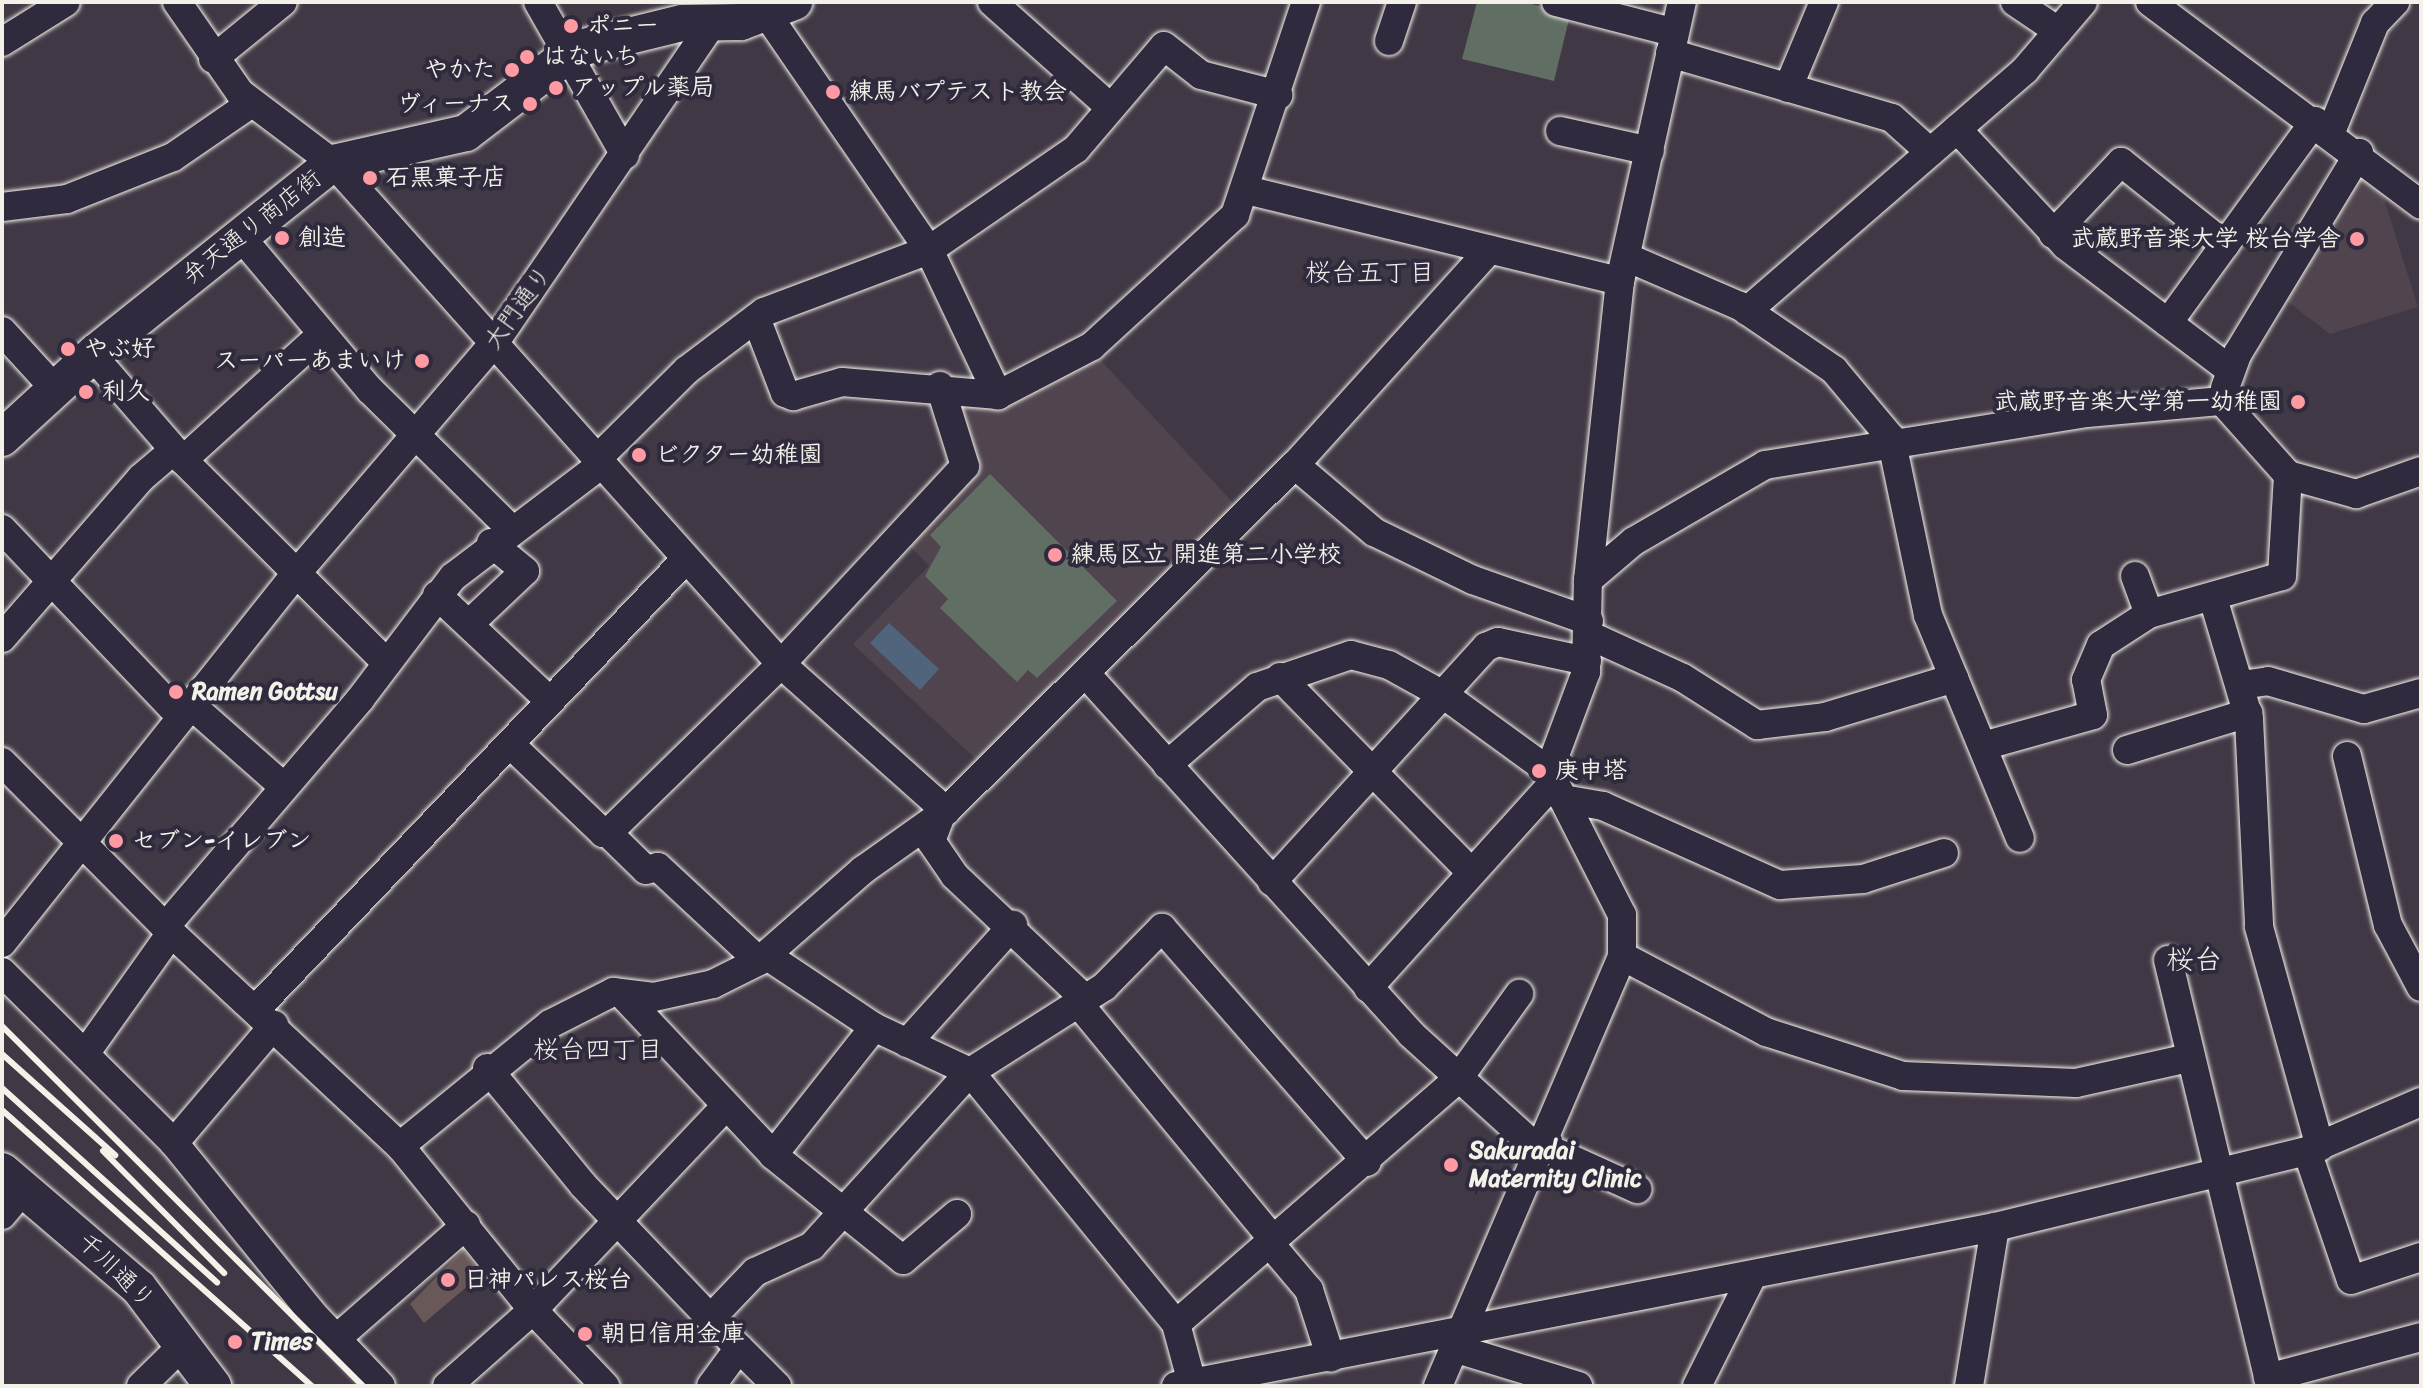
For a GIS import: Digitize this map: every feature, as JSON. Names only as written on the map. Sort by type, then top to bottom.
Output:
[{"type":"main road","name":"弁天通り商店街","points":[[2,438],[92,355],[333,163],[466,133],[570,52],[645,30],[713,22],[780,8]]},
{"type":"main road","name":"千川通り","points":[[9,1191],[118,1267],[213,1386]]},
{"type":"street","points":[[177,2],[213,59],[250,104],[333,163],[781,664],[944,813]]},
{"type":"street","points":[[213,59],[283,2]]},
{"type":"street","points":[[538,2],[570,52],[625,155]]},
{"type":"street","points":[[992,2],[1110,107]]},
{"type":"street","points":[[756,318],[785,393],[793,396],[842,382],[940,386],[998,395],[1134,314],[1235,215],[1278,95],[1306,2]]},
{"type":"street","points":[[1389,41],[1402,2]]},
{"type":"street","points":[[1556,2],[1671,42],[1788,88],[1892,118],[1930,152]]},
{"type":"street","points":[[1368,988],[1470,871],[1555,784],[1589,639],[1588,580],[1623,269],[1682,2]]},
{"type":"street","points":[[1788,88],[1824,2]]},
{"type":"street","points":[[2015,2],[2058,31]]},
{"type":"street","points":[[1747,311],[1957,129],[2058,31],[2083,2]]},
{"type":"street","points":[[2150,2],[2359,153],[2421,205]]},
{"type":"street","points":[[2168,323],[2225,245],[2323,127],[2375,23],[2395,2]]},
{"type":"street","points":[[2,42],[56,5]]},
{"type":"street","points":[[780,8],[929,250],[998,395]]},
{"type":"street","name":"大門通り","points":[[2,943],[80,840],[296,574],[495,342],[713,22]]},
{"type":"street","points":[[85,1054],[168,930],[387,663],[437,595],[500,536],[600,461],[687,370],[756,318],[929,250],[1076,149],[1164,46],[1201,75],[1278,95]]},
{"type":"street","points":[[2,207],[67,199],[173,157],[250,104]]},
{"type":"street","points":[[1957,129],[2053,234],[2229,369]]},
{"type":"street","points":[[1560,131],[1650,151]]},
{"type":"street","points":[[2222,401],[2229,369],[2359,153]]},
{"type":"street","points":[[2053,234],[2121,162],[2225,245]]},
{"type":"street","points":[[1246,190],[1489,250],[1623,269],[1747,311],[1846,380],[1895,444],[1928,615],[2020,838]]},
{"type":"street","points":[[241,237],[321,335],[416,436],[500,536],[525,571],[469,624]]},
{"type":"street","points":[[400,1146],[487,1068],[550,1024],[613,992],[623,995],[713,984],[763,958],[863,870],[944,813],[1295,465],[1489,250]]},
{"type":"street","points":[[2,331],[54,388]]},
{"type":"street","points":[[2,638],[51,580],[179,455],[321,335]]},
{"type":"street","points":[[92,355],[179,455],[387,663]]},
{"type":"street","points":[[607,832],[781,664],[965,466],[940,386]]},
{"type":"street","points":[[1588,580],[1634,541],[1765,465],[2087,413],[2222,401]]},
{"type":"street","points":[[2222,401],[2288,475],[2356,494],[2421,471]]},
{"type":"street","points":[[1295,465],[1374,532],[1589,639],[1683,678],[1757,725],[1825,717],[1954,678]]},
{"type":"street","points":[[1983,746],[2093,715],[2086,680],[2101,645],[2149,614],[2282,576],[2288,475]]},
{"type":"street","points":[[2,529],[186,711],[284,787]]},
{"type":"street","points":[[174,1143],[266,1017],[510,744],[686,559]]},
{"type":"street","points":[[2135,576],[2149,614]]},
{"type":"street","points":[[437,595],[550,701]]},
{"type":"street","points":[[2213,598],[2248,713],[2259,927],[2313,1149],[2351,1280],[2421,1257]]},
{"type":"street","points":[[1272,882],[1498,642],[1589,639]]},
{"type":"street","points":[[1167,765],[1245,696],[1280,677],[1351,655],[1389,665],[1447,697],[1555,784],[1780,885],[1863,879],[1944,853]]},
{"type":"street","points":[[1086,674],[1368,988],[1458,1079],[1539,1147],[1637,1189]]},
{"type":"street","points":[[1280,677],[1470,871]]},
{"type":"street","points":[[2241,685],[2268,681],[2364,709],[2421,693]]},
{"type":"street","points":[[2127,750],[2248,713]]},
{"type":"street","points":[[510,744],[646,870],[658,867],[763,958],[874,1027],[970,1072],[1176,1324],[1184,1384],[1457,1340],[1995,1227],[2313,1149],[2421,1102]]},
{"type":"street","points":[[2347,756],[2388,925],[2419,979]]},
{"type":"street","points":[[2,762],[168,930],[266,1017],[400,1146],[533,1310],[600,1384]]},
{"type":"street","points":[[1438,1386],[1622,956],[1622,915],[1555,784]]},
{"type":"street","points":[[944,813],[934,849],[1013,925],[1082,1002],[1309,1290],[1331,1358]]},
{"type":"street","points":[[907,1043],[1013,925]]},
{"type":"street","points":[[711,1318],[755,1272],[812,1246],[970,1072],[1082,1002],[1162,928],[1367,1162]]},
{"type":"street","points":[[1622,956],[1766,1032],[1903,1076],[2076,1083],[2189,1058]]},
{"type":"street","points":[[2168,960],[2269,1382],[2421,1337]]},
{"type":"street","points":[[2,972],[174,1143],[336,1339],[381,1386]]},
{"type":"street","points":[[1176,1324],[1273,1244],[1458,1079],[1519,994]]},
{"type":"street","points":[[623,995],[724,1108],[773,1155],[903,1260],[957,1214]]},
{"type":"street","points":[[773,1155],[874,1027]]},
{"type":"street","points":[[487,1068],[619,1224],[777,1386]]},
{"type":"street","points":[[447,1386],[533,1310],[619,1224],[724,1108]]},
{"type":"street","points":[[336,1339],[466,1225]]},
{"type":"street","points":[[1969,1386],[1995,1227]]},
{"type":"street","points":[[1697,1386],[1752,1276]]},
{"type":"street","points":[[1457,1340],[1578,1386]]},
{"type":"street","points":[[141,1386],[183,1345]]},
{"type":"street","points":[[711,1386],[739,1348]]},
{"type":"shaded area","name":"武蔵野音楽大学 桜台学舎","points":[[2356,171],[2378,180],[2418,307],[2330,334],[2283,298]]},
{"type":"shaded area","name":"練馬区立 開進第二小学校","points":[[1092,351],[1238,508],[982,765],[853,644],[929,566],[903,539],[975,465],[952,400]]},
{"type":"green space","points":[[1477,2],[1525,2],[1570,15],[1554,81],[1462,59]]},
{"type":"green space","points":[[990,474],[1117,601],[1037,678],[1028,670],[1017,682],[940,608],[948,599],[925,576],[941,547],[930,535]]},
{"type":"water","points":[[889,623],[939,669],[920,690],[870,643]]},
{"type":"building","name":"日神パレス桜台","points":[[463,1250],[482,1274],[424,1323],[410,1304]]},
{"type":"railway","points":[[2,1026],[363,1386]]},
{"type":"railway","points":[[2,1054],[115,1155]]},
{"type":"railway","points":[[2,1088],[217,1282]]},
{"type":"railway","points":[[2,1110],[312,1386]]},
{"type":"railway","points":[[103,1151],[224,1273]]},
{"type":"place","name":"ポニー","points":[[571,26]]},
{"type":"place","name":"はないち","points":[[527,57]]},
{"type":"place","name":"やかた","points":[[512,70]]},
{"type":"place","name":"アップル薬局","points":[[556,88]]},
{"type":"place","name":"練馬バプテスト教会","points":[[833,92]]},
{"type":"place","name":"ヴィーナス","points":[[530,104]]},
{"type":"place","name":"石黒菓子店","points":[[370,178]]},
{"type":"place","name":"創造","points":[[282,238]]},
{"type":"place","name":"武蔵野音楽大学 桜台学舎","points":[[2357,239]]},
{"type":"place","name":"やぶ好","points":[[68,349]]},
{"type":"place","name":"スーパーあまいけ","points":[[422,361]]},
{"type":"place","name":"利久","points":[[86,392]]},
{"type":"place","name":"武蔵野音楽大学第一幼稚園","points":[[2298,402]]},
{"type":"place","name":"ビクター幼稚園","points":[[639,455]]},
{"type":"place","name":"練馬区立 開進第二小学校","points":[[1055,555]]},
{"type":"place","name":"Ramen Gottsu","points":[[176,692]]},
{"type":"place","name":"庚申塔","points":[[1539,771]]},
{"type":"place","name":"セブン-イレブン","points":[[116,841]]},
{"type":"place","name":"Sakuradai Maternity Clinic","points":[[1451,1165]]},
{"type":"place","name":"日神パレス桜台","points":[[448,1280]]},
{"type":"place","name":"朝日信用金庫","points":[[585,1334]]},
{"type":"place","name":"Times","points":[[235,1342]]},
{"type":"district","name":"桜台五丁目","points":[[1370,273]]},
{"type":"district","name":"桜台","points":[[2194,960]]},
{"type":"district","name":"桜台四丁目","points":[[598,1050]]}]
